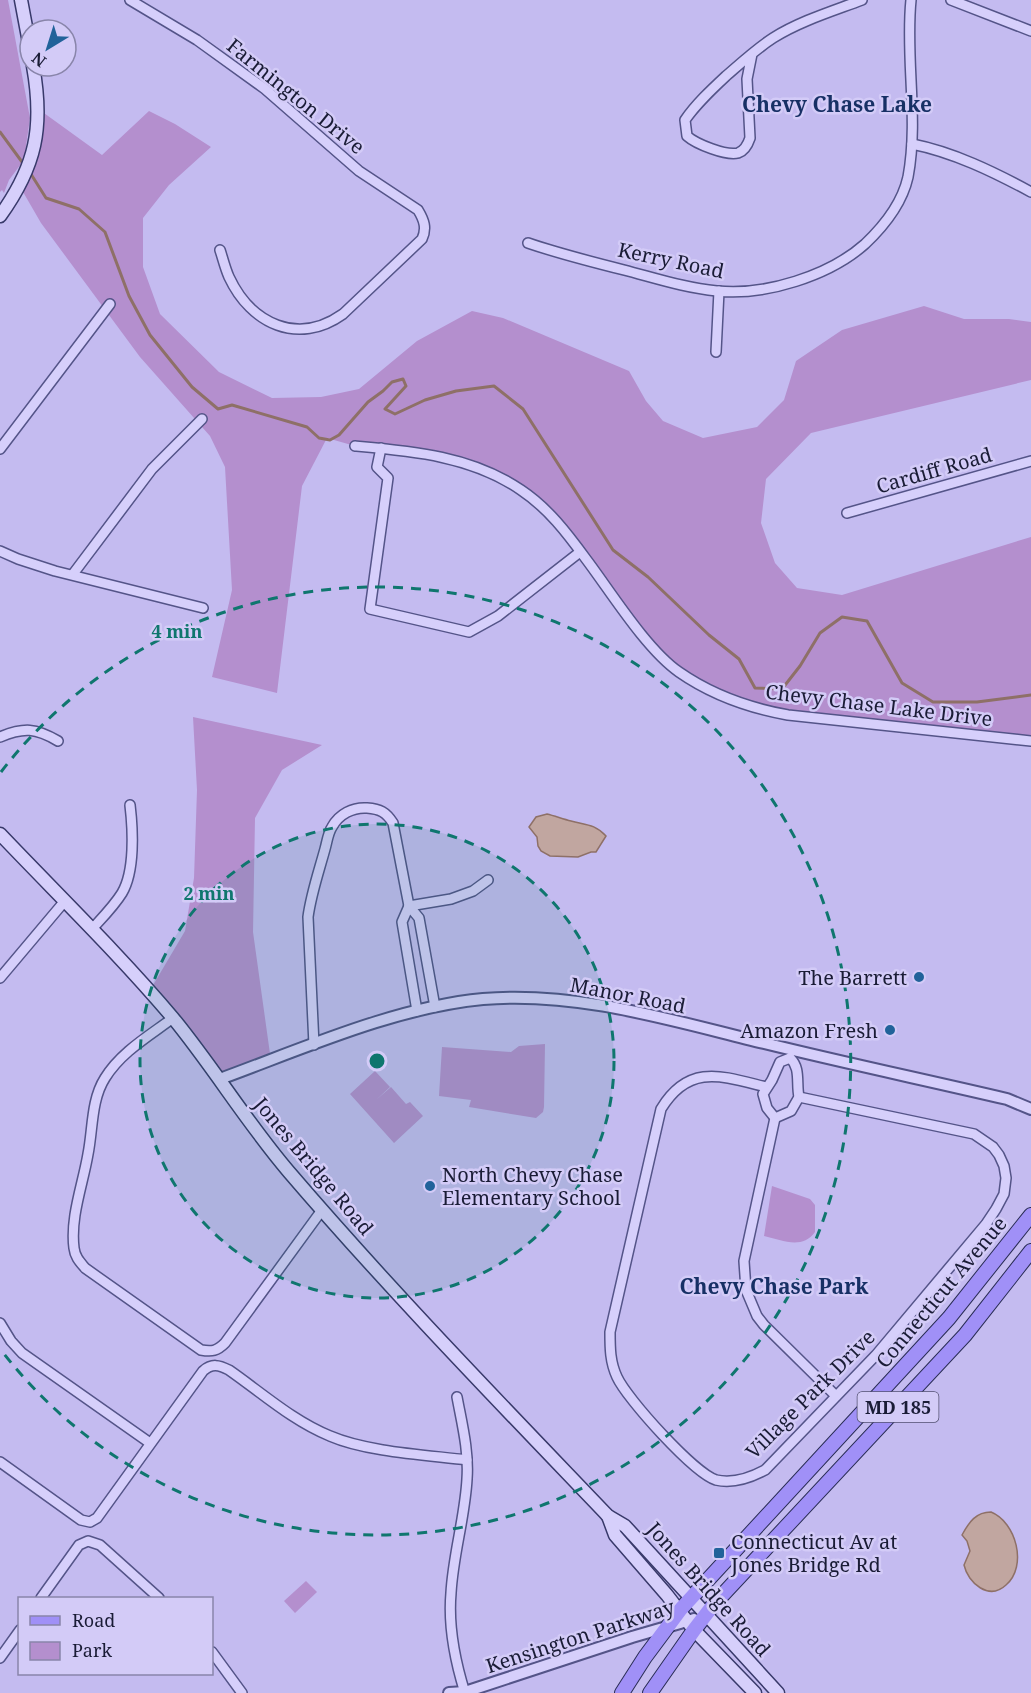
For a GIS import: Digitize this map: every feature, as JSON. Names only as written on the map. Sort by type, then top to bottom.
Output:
[{"type":"main road","points":[[21,0],[24,18]]},
{"type":"main road","points":[[0,216],[24,176],[37,138],[36,78]]},
{"type":"main road","name":"Jones Bridge Road","points":[[0,834],[173,1018],[220,1079],[262,1140],[322,1210],[469,1371],[608,1516],[625,1527],[778,1693]]},
{"type":"main road","name":"Connecticut Avenue","points":[[650,1693],[687,1620],[691,1599],[949,1317],[1031,1215]]},
{"type":"main road","name":"Connecticut Avenue","points":[[621,1693],[666,1627],[706,1615],[965,1335],[1031,1251]]},
{"type":"main road","name":"Jones Bridge Road","points":[[608,1516],[615,1535],[687,1620],[755,1693]]},
{"type":"street","name":"Farmington Drive","points":[[130,0],[198,40],[265,89],[359,171],[418,210],[423,218],[425,231],[422,239],[343,314],[315,328],[297,331],[271,324],[260,316],[238,292],[229,276],[220,250]]},
{"type":"street","points":[[752,54],[747,79],[750,138],[747,144],[736,154],[701,146],[692,141],[687,136],[685,128],[685,120],[691,111],[752,54],[774,38],[808,21],[862,0]]},
{"type":"street","name":"Kerry Road","points":[[528,243],[682,285],[719,291],[763,289],[797,281],[831,267],[856,252],[881,229],[898,204],[907,178],[912,144],[911,0]]},
{"type":"street","points":[[951,0],[1031,31]]},
{"type":"street","points":[[912,144],[927,147],[992,172],[1031,192]]},
{"type":"street","points":[[716,352],[719,291]]},
{"type":"street","points":[[0,449],[110,304]]},
{"type":"street","points":[[73,574],[152,469],[202,419]]},
{"type":"street","name":"Chevy Chase Lake Drive","points":[[355,446],[431,454],[473,466],[521,490],[545,509],[566,531],[648,642],[677,671],[713,692],[755,708],[788,715],[1031,741]]},
{"type":"street","points":[[381,448],[377,467],[388,478],[370,609],[469,632],[498,616],[580,552]]},
{"type":"street","name":"Cardiff Road","points":[[847,513],[1031,461]]},
{"type":"street","points":[[0,551],[18,559],[203,608]]},
{"type":"street","points":[[0,737],[30,729],[41,731],[58,741]]},
{"type":"street","points":[[92,930],[122,893],[126,881],[133,828],[130,805]]},
{"type":"street","points":[[314,1044],[309,909],[332,827],[340,816],[352,810],[380,809],[393,823],[409,906],[419,918],[435,1007]]},
{"type":"street","points":[[409,906],[451,899],[473,891],[488,880]]},
{"type":"street","points":[[0,978],[64,902]]},
{"type":"street","points":[[409,906],[402,922],[417,1011]]},
{"type":"street","name":"Manor Road","points":[[220,1079],[314,1044],[417,1011],[484,999],[536,998],[595,1004],[791,1054],[998,1097],[1031,1109]]},
{"type":"street","points":[[173,1018],[128,1051],[105,1078],[96,1102],[74,1224],[74,1248],[77,1258],[85,1268],[201,1350],[209,1352],[217,1350],[225,1343],[322,1210]]},
{"type":"street","points":[[791,1054],[797,1069],[799,1097],[791,1111],[775,1118],[767,1108],[763,1094],[780,1062],[791,1054]]},
{"type":"street","name":"Village Park Drive","points":[[766,1087],[712,1076],[693,1078],[674,1090],[661,1108],[610,1332],[613,1366],[622,1386],[699,1471],[716,1480],[734,1481],[751,1478],[765,1470],[876,1355],[986,1224],[1004,1194],[1006,1178],[999,1155],[993,1146],[974,1134],[799,1097]]},
{"type":"street","points":[[775,1118],[744,1261],[746,1290],[764,1326],[836,1396]]},
{"type":"street","points":[[0,1325],[22,1353],[150,1443]]},
{"type":"street","points":[[0,1462],[81,1520],[90,1522],[97,1518],[203,1371],[212,1365],[230,1370],[303,1423],[331,1437],[358,1445],[467,1460]]},
{"type":"street","points":[[457,1397],[467,1460],[466,1500],[450,1601],[455,1657],[465,1693]]},
{"type":"street","points":[[42,1597],[79,1545],[88,1540],[100,1545],[157,1597]]},
{"type":"street","name":"Kensington Parkway","points":[[449,1693],[465,1693],[666,1627]]},
{"type":"street","points":[[0,1658],[18,1633]]},
{"type":"street","points":[[213,1653],[242,1693]]},
{"type":"green space","points":[[0,0],[8,0],[18,54],[18,78],[23,78],[30,118],[24,160],[9,180],[4,193],[2,190],[0,192]]},
{"type":"green space","points":[[37,108],[102,155],[149,111],[175,124],[211,147],[169,185],[143,218],[143,267],[160,314],[219,372],[272,398],[321,397],[359,389],[417,341],[472,311],[503,318],[629,371],[646,401],[663,421],[703,438],[757,427],[784,400],[796,361],[842,330],[924,306],[964,319],[1009,319],[1031,322],[1031,380],[811,433],[766,479],[761,523],[775,563],[797,588],[842,595],[1031,537],[1031,741],[755,708],[677,671],[648,642],[545,509],[473,466],[355,446],[327,438],[302,486],[277,693],[212,677],[232,590],[225,467],[210,436],[140,357],[41,223],[19,185]]},
{"type":"green space","points":[[193,717],[322,745],[282,770],[255,818],[253,932],[271,1061],[220,1079],[149,992],[185,931],[194,878],[197,790]]},
{"type":"green space","points":[[545,1044],[544,1107],[543,1112],[536,1118],[469,1107],[471,1100],[439,1096],[442,1047],[511,1052],[519,1046]]},
{"type":"green space","points":[[375,1071],[390,1087],[376,1100],[391,1087],[406,1104],[410,1102],[423,1116],[394,1143],[350,1094]]},
{"type":"green space","points":[[772,1186],[810,1199],[815,1205],[815,1232],[810,1238],[791,1242],[764,1236]]},
{"type":"green space","points":[[306,1581],[317,1592],[295,1613],[284,1601]]},
{"type":"shaded area","points":[[547,814],[590,826],[606,836],[596,852],[578,857],[550,856],[541,851],[537,837],[529,827],[536,817]]},
{"type":"shaded area","points":[[991,1512],[1000,1517],[1013,1534],[1018,1556],[1013,1577],[1006,1585],[993,1591],[980,1588],[966,1572],[964,1565],[970,1551],[962,1535],[974,1519],[981,1514]]},
{"type":"waterway","points":[[0,132],[25,166]]},
{"type":"waterway","points":[[29,171],[46,198],[79,209],[105,232],[129,296],[150,335],[192,387],[218,409],[232,405],[307,427],[319,438],[330,440],[339,435],[368,402],[392,382],[403,379],[406,386],[385,409],[395,414],[425,400],[456,391],[494,386],[523,409],[613,550],[648,577],[709,635],[739,659],[755,688],[782,689],[800,666],[820,633],[842,617],[867,621],[902,683],[933,702],[977,702],[1031,695]]},
{"type":"place","name":"The Barrett","points":[[919,977]]},
{"type":"place","name":"Amazon Fresh","points":[[890,1030]]},
{"type":"place","name":"North Chevy Chase Elementary School","points":[[430,1186]]},
{"type":"place","name":"Connecticut Av at Jones Bridge Rd","points":[[719,1553]]},
{"type":"district","name":"Chevy Chase Lake","points":[[837,104]]},
{"type":"district","name":"Chevy Chase Park","points":[[774,1286]]}]
